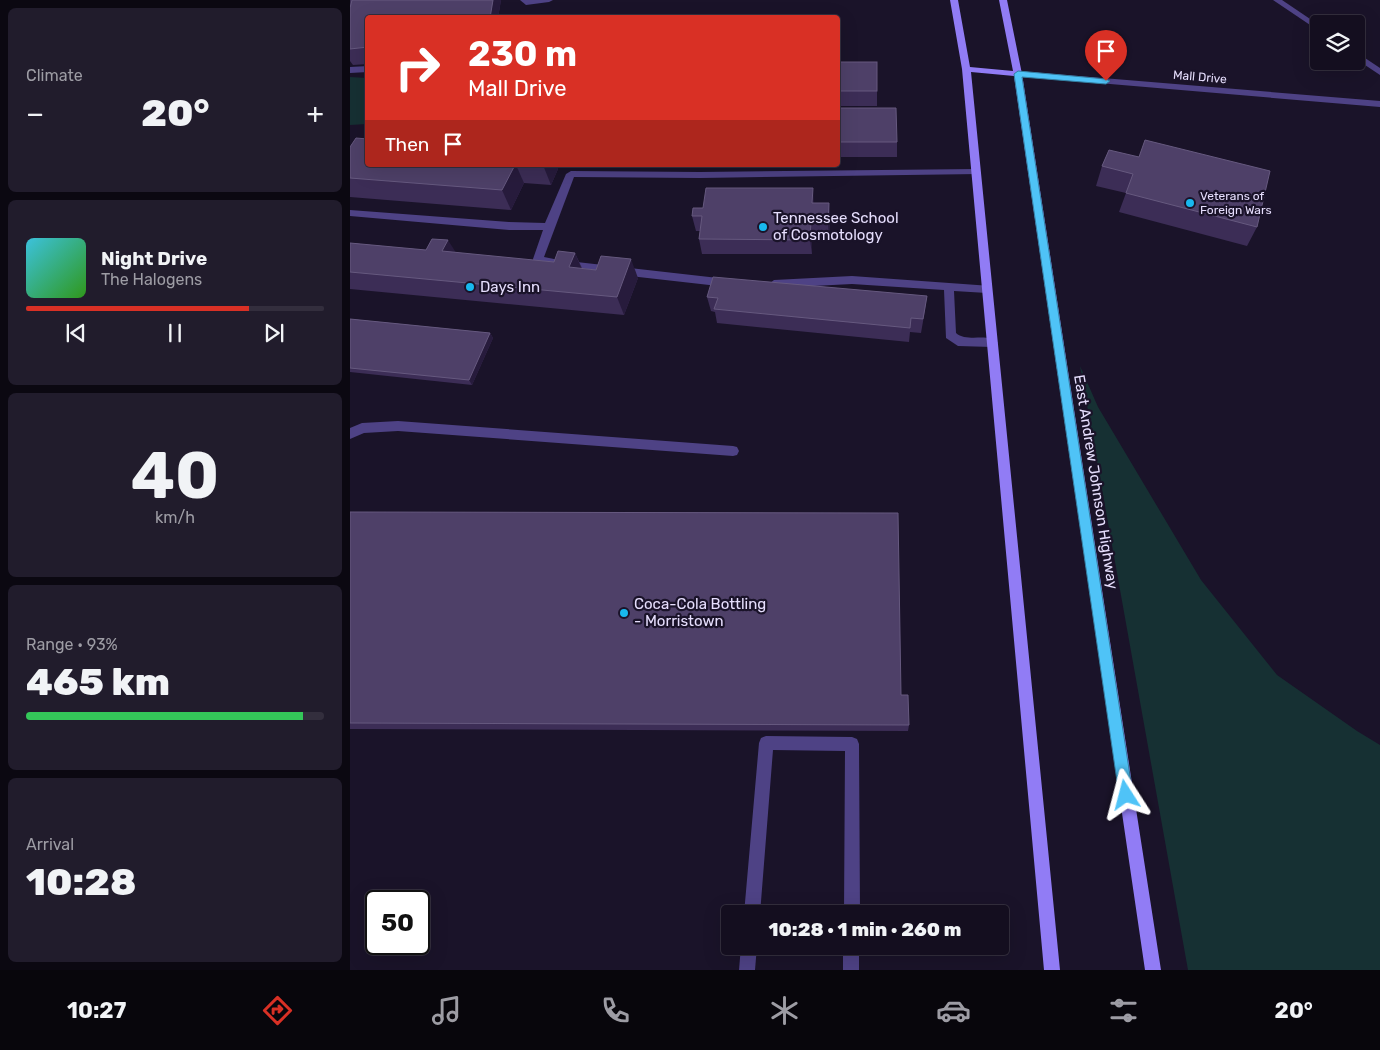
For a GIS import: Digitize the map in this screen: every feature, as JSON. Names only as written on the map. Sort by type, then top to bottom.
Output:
[{"type":"main road","points":[[954,0],[966,69],[1052,970]]},
{"type":"main road","name":"East Andrew Johnson Highway","points":[[1003,0],[1018,74],[1153,970]]},
{"type":"main road","points":[[966,69],[1018,74]]},
{"type":"street","points":[[524,0],[526,3],[549,0]]},
{"type":"street","points":[[1277,0],[1310,23]]},
{"type":"street","points":[[1365,61],[1380,72]]},
{"type":"street","points":[[350,70],[365,69]]},
{"type":"street","name":"Mall Drive","points":[[1018,74],[1380,104]]},
{"type":"street","points":[[743,284],[559,264],[538,259],[571,174],[700,175],[976,172]]},
{"type":"street","points":[[350,213],[509,226],[549,227]]},
{"type":"street","points":[[762,284],[801,284],[852,280],[987,289]]},
{"type":"street","points":[[949,286],[950,336],[958,342],[992,343]]},
{"type":"street","points":[[350,434],[362,428],[398,426],[733,451]]},
{"type":"street","points":[[753,905],[766,743],[852,744],[852,905]]},
{"type":"street","points":[[748,970],[749,955]]},
{"type":"street","points":[[852,955],[852,970]]},
{"type":"green space","points":[[350,77],[365,78],[365,124],[350,125]]},
{"type":"green space","points":[[1080,366],[1098,407],[1201,580],[1277,675],[1380,745],[1380,970],[1188,970]]},
{"type":"building","points":[[352,0],[493,0],[490,15],[365,15],[365,47],[350,49],[350,8]]},
{"type":"building","points":[[840,62],[877,62],[877,91],[840,91]]},
{"type":"building","points":[[840,108],[896,108],[897,142],[840,142]]},
{"type":"building","points":[[356,138],[365,139],[365,167],[514,167],[502,190],[350,178],[350,147]]},
{"type":"building","points":[[1145,140],[1270,171],[1257,227],[1126,193],[1133,174],[1102,166],[1109,150],[1139,157]]},
{"type":"building","name":"Tennessee School of Cosmotology","points":[[706,188],[813,188],[812,203],[829,203],[828,223],[811,223],[810,240],[699,239],[702,216],[692,216],[693,208],[703,208]]},
{"type":"building","points":[[432,239],[448,240],[442,251],[554,262],[558,251],[575,253],[569,267],[596,270],[601,256],[631,259],[617,297],[350,272],[350,243],[426,250]]},
{"type":"building","points":[[713,277],[927,296],[923,319],[911,318],[910,328],[714,309],[718,298],[707,297]]},
{"type":"building","points":[[350,319],[490,333],[469,380],[350,368]]},
{"type":"building","name":"Coca-Cola Bottling - Morristown","points":[[350,512],[898,513],[901,695],[908,695],[909,725],[350,723]]},
{"type":"place","name":"Veterans of Foreign Wars","points":[[1190,203]]},
{"type":"place","name":"Tennessee School of Cosmotology","points":[[763,227]]},
{"type":"place","name":"Days Inn","points":[[470,287]]},
{"type":"place","name":"Coca-Cola Bottling - Morristown","points":[[624,613]]},
{"type":"route","points":[[1106,81],[1018,74],[1126,795]]}]
